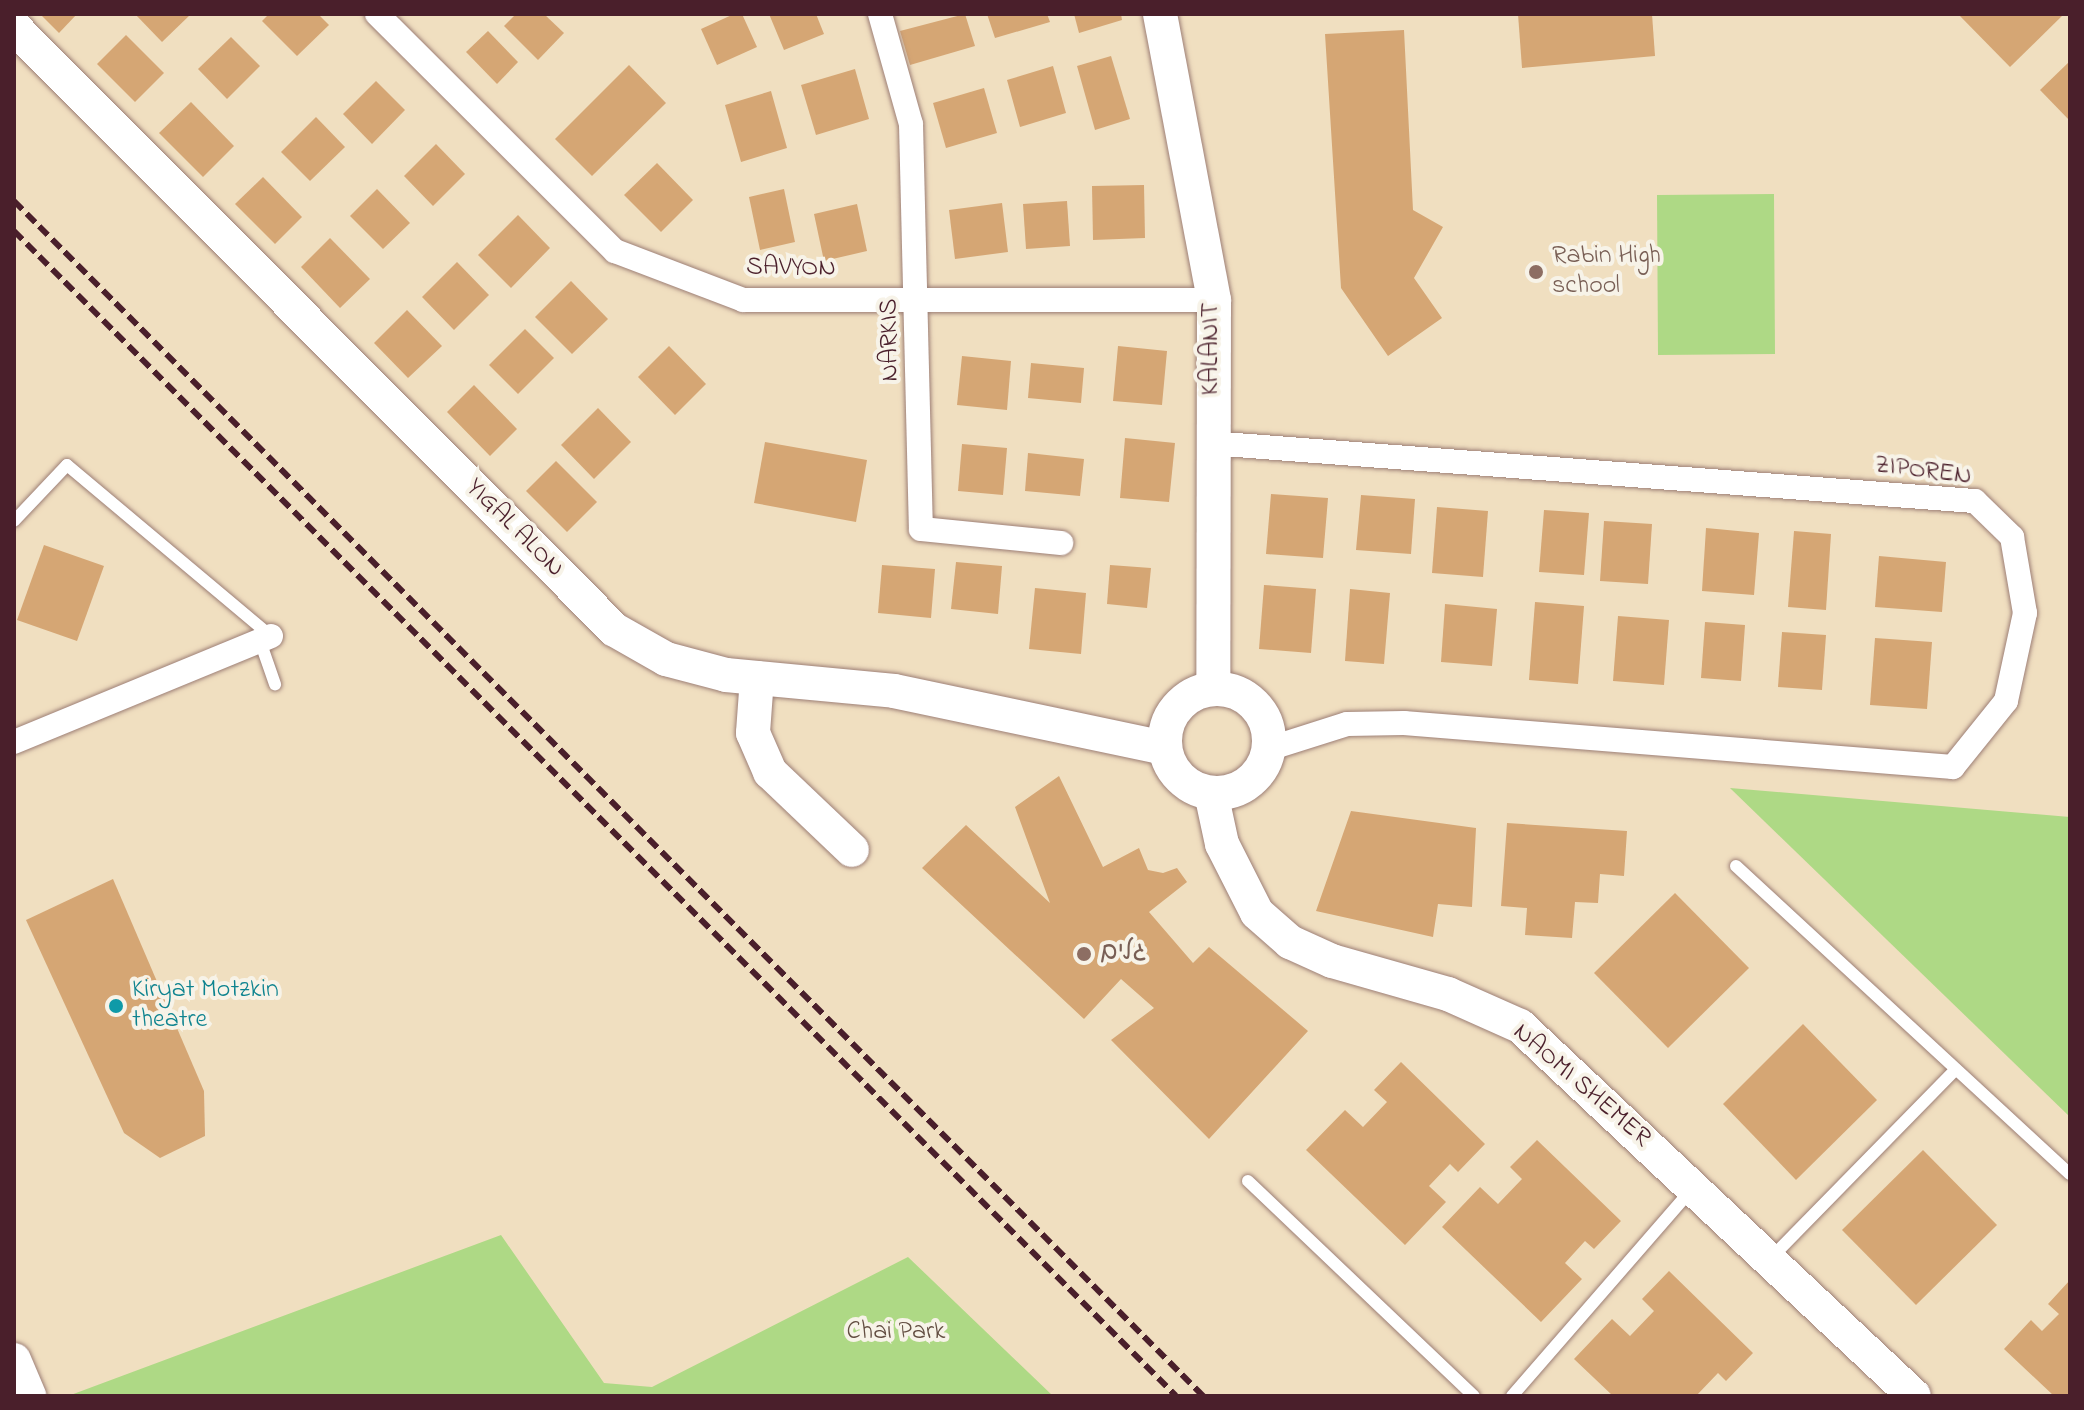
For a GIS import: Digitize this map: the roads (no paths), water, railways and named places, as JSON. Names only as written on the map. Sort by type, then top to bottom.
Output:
[{"type":"street","name":"SAVYON","points":[[377,14],[615,251],[743,300],[919,297],[1214,300]]},
{"type":"street","name":"NARKIS","points":[[880,14],[911,124],[919,297],[921,529],[1061,543]]},
{"type":"street","name":"KALANIT","points":[[1160,14],[1214,300],[1210,443],[1213,688]]},
{"type":"street","name":"YIGAL ALON","points":[[14,27],[615,630],[666,659],[757,678],[894,691],[1164,748]]},
{"type":"street","name":"ZIPOREN","points":[[1210,443],[1975,501],[2012,537],[2025,613],[2006,701],[1953,767],[1404,723],[1347,724],[1268,749]]},
{"type":"street","points":[[14,742],[266,638]]},
{"type":"street","points":[[757,678],[753,733],[770,772],[852,850]]},
{"type":"street","points":[[1213,688],[1238,693],[1258,708],[1266,723],[1268,749],[1258,773],[1245,785],[1211,793],[1180,779],[1164,748],[1171,714],[1196,692],[1213,688]]},
{"type":"street","name":"NAOMI SHEMER","points":[[1211,793],[1236,880],[1257,913],[1290,942],[1332,961],[1448,994],[1520,1026],[1914,1396]]},
{"type":"street","points":[[14,1360],[29,1396]]},
{"type":"lane","points":[[14,521],[67,465],[266,638],[275,684]]},
{"type":"lane","points":[[1736,866],[2070,1174]]},
{"type":"lane","points":[[1769,1259],[1956,1069]]},
{"type":"lane","points":[[1248,1181],[1474,1396]]},
{"type":"lane","points":[[1512,1396],[1694,1187]]},
{"type":"railway","points":[[14,201],[1203,1396]]},
{"type":"railway","points":[[14,231],[1176,1396]]},
{"type":"place","name":"Rabin High school","points":[[1536,272]]},
{"type":"place","name":"גלים","points":[[1084,954]]},
{"type":"place","name":"Kiryat Motzkin theatre","points":[[116,1006]]},
{"type":"park label","name":"Chai Park","points":[[896,1333]]}]
